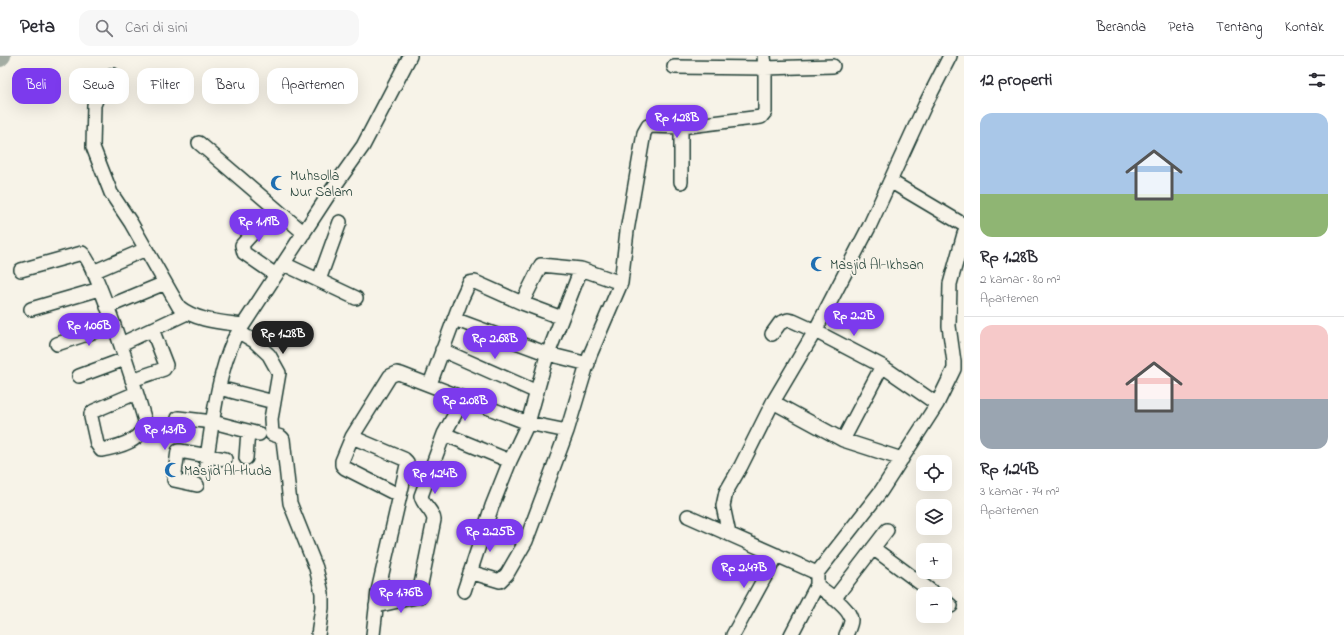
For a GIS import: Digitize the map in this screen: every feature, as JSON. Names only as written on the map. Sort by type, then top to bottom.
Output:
[{"type":"street","points":[[206,459],[219,388],[230,348],[241,328],[363,146],[410,56]]},
{"type":"street","points":[[729,534],[723,506],[726,492],[741,466],[773,402],[815,331],[869,227],[950,56]]},
{"type":"street","points":[[674,67],[765,62],[833,66]]},
{"type":"street","points":[[470,572],[501,581],[507,574],[526,540],[567,431],[590,355],[621,283],[644,132],[648,126],[682,127],[761,117],[765,112],[765,62]]},
{"type":"street","points":[[94,104],[93,147],[111,193],[180,307],[187,313],[198,317],[241,328],[269,355],[279,373],[271,419],[272,434],[283,439],[290,503],[316,568],[322,593],[322,608],[318,635]]},
{"type":"street","points":[[681,182],[682,127]]},
{"type":"street","points":[[199,143],[304,233]]},
{"type":"street","points":[[890,181],[964,225]]},
{"type":"street","points":[[275,208],[242,245],[244,253],[280,270],[319,280],[356,298]]},
{"type":"street","points":[[319,280],[340,222]]},
{"type":"street","points":[[791,635],[817,579],[882,491],[937,404],[954,364],[949,326],[950,284],[952,275],[960,267],[964,234]]},
{"type":"street","points":[[93,272],[146,249]]},
{"type":"street","points":[[21,270],[82,253],[86,257],[93,272],[121,344],[145,421],[145,425],[137,437],[111,448],[101,450],[97,444],[91,414],[94,411],[136,393]]},
{"type":"street","points":[[522,303],[541,265],[581,269],[621,283]]},
{"type":"street","points":[[464,591],[486,524],[510,461],[528,423],[548,354],[581,269]]},
{"type":"street","points":[[430,384],[466,289],[472,281],[522,303],[562,318]]},
{"type":"street","points":[[107,307],[165,283]]},
{"type":"street","points":[[31,308],[100,289]]},
{"type":"street","points":[[121,344],[187,313]]},
{"type":"street","points":[[454,319],[548,354],[588,364]]},
{"type":"street","points":[[772,334],[780,323],[788,320],[815,331],[882,366],[937,404]]},
{"type":"street","points":[[56,344],[114,325]]},
{"type":"street","points":[[132,380],[164,369],[166,365],[152,329]]},
{"type":"street","points":[[442,350],[537,392]]},
{"type":"street","points":[[79,376],[125,359]]},
{"type":"street","points":[[843,440],[882,366]]},
{"type":"street","points":[[400,496],[345,468],[342,465],[342,461],[352,437],[390,376],[397,373],[430,384],[528,423],[567,431]]},
{"type":"street","points":[[219,388],[274,402]]},
{"type":"street","points":[[376,606],[420,595],[434,520],[433,514],[424,504],[421,496],[444,434],[464,398]]},
{"type":"street","points":[[773,402],[843,440],[902,459]]},
{"type":"street","points":[[178,418],[213,422],[253,432],[246,458]]},
{"type":"street","points":[[444,434],[510,461]]},
{"type":"street","points":[[352,437],[406,460],[407,465],[378,591],[373,635]]},
{"type":"street","points":[[197,484],[174,480],[178,451],[206,459],[225,459]]},
{"type":"street","points":[[688,516],[777,555],[817,579],[834,599],[849,613],[851,623],[846,635]]},
{"type":"street","points":[[486,524],[526,540]]},
{"type":"street","points":[[834,599],[886,530]]},
{"type":"street","points":[[873,548],[926,587]]},
{"type":"street","points":[[733,635],[777,555]]},
{"type":"waterway","points":[[0,59],[3,56]]},
{"type":"place","name":"Muhsolla Nur Salam","points":[[278,183]]},
{"type":"place","name":"Masjid Al-Ikhsan","points":[[818,264]]},
{"type":"place","name":"Masjid Al-Huda","points":[[172,470]]}]
